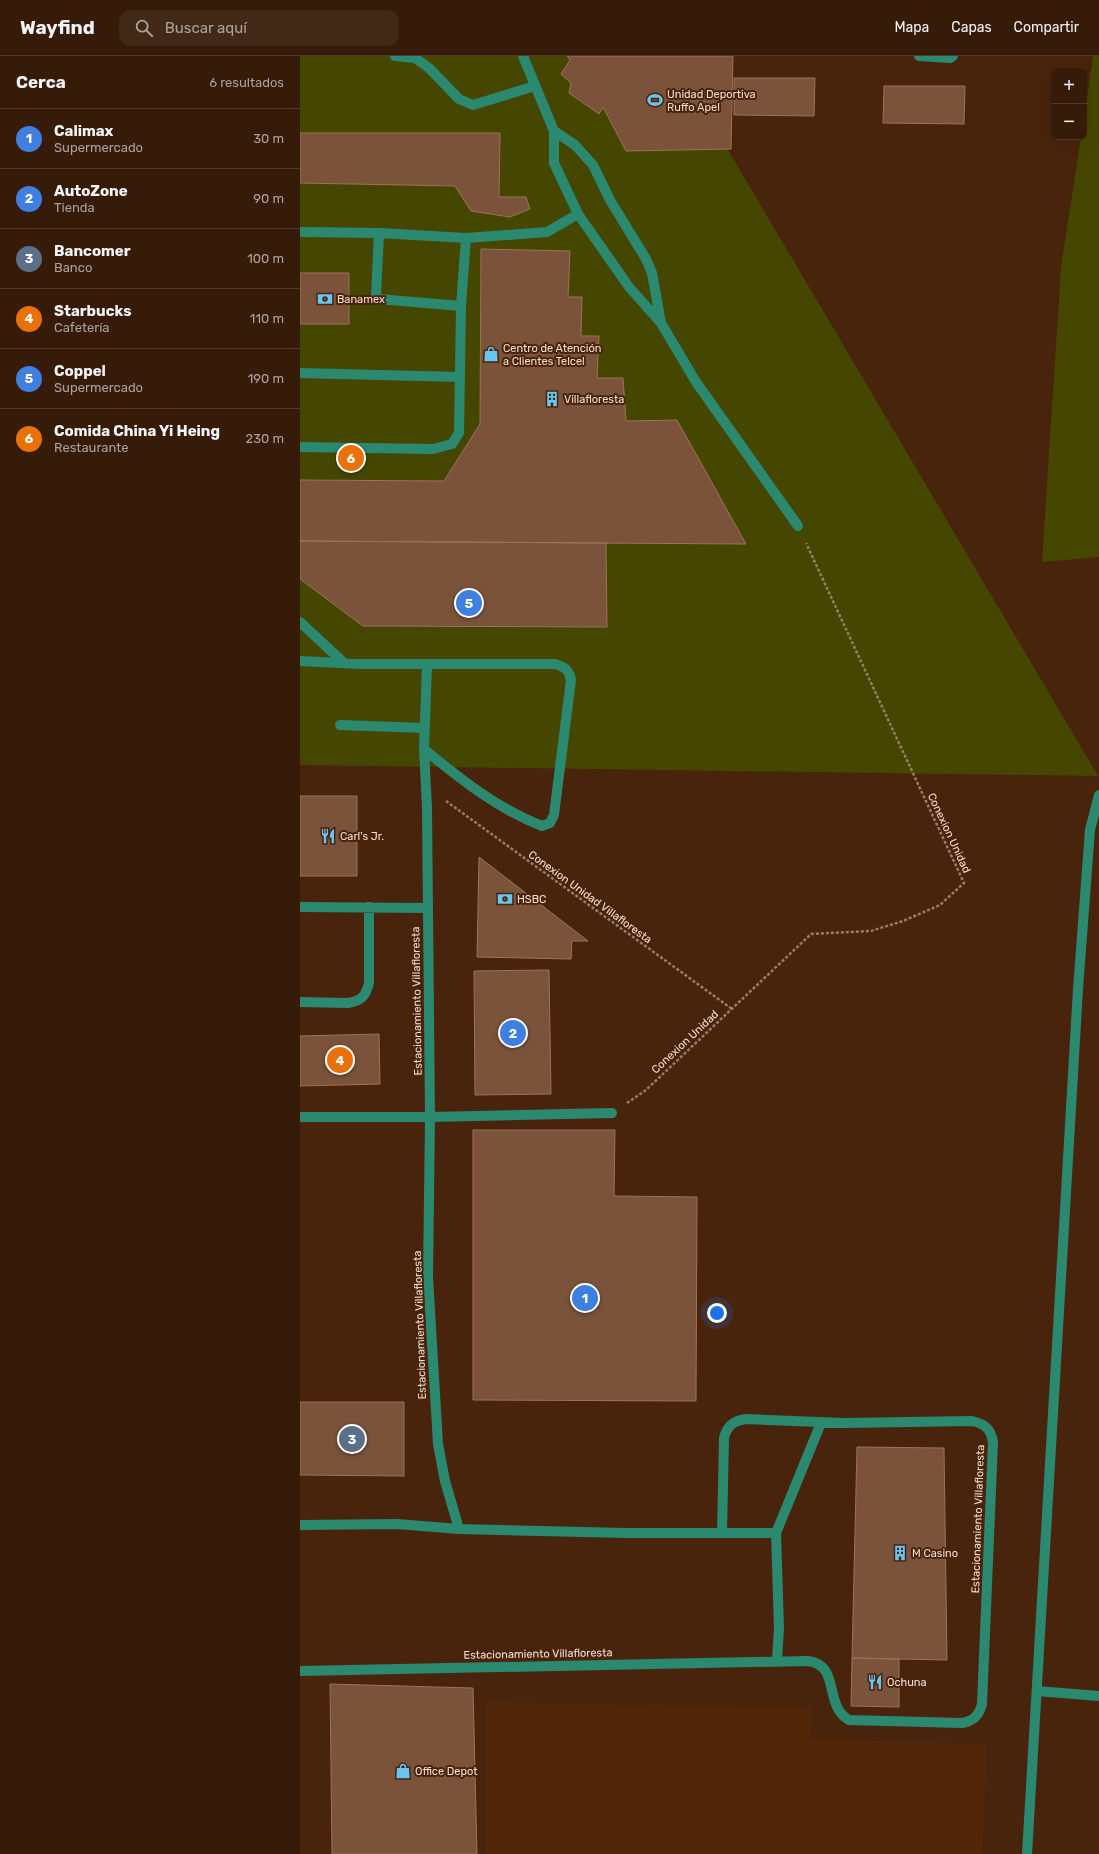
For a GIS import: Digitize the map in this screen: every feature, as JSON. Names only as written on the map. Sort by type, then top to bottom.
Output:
[{"type":"street","points":[[395,56],[415,58],[429,68],[459,98],[473,105],[535,86]]},
{"type":"street","points":[[523,56],[554,131],[554,163],[578,214],[629,287],[661,323],[696,382],[798,526]]},
{"type":"street","points":[[919,56],[950,58],[953,56]]},
{"type":"street","points":[[554,131],[575,145],[592,165],[610,200],[646,259],[652,273],[661,323]]},
{"type":"street","points":[[300,232],[379,232],[466,238],[547,232],[578,214]]},
{"type":"street","points":[[379,232],[376,296],[378,299],[461,306]]},
{"type":"street","points":[[300,447],[433,449],[452,444],[459,433],[461,306],[466,238]]},
{"type":"street","points":[[300,373],[460,377]]},
{"type":"street","points":[[300,622],[344,663]]},
{"type":"street","points":[[300,661],[427,665],[555,664],[567,669],[571,680],[554,815],[550,823],[542,826],[494,802],[460,778],[424,749]]},
{"type":"street","name":"Estacionamiento Villafloresta","points":[[427,665],[424,749],[427,808],[430,1117],[428,1277],[438,1444],[445,1482],[459,1529]]},
{"type":"street","points":[[340,725],[425,728]]},
{"type":"street","points":[[1027,1854],[1085,881],[1090,830],[1099,795]]},
{"type":"street","points":[[300,907],[428,908]]},
{"type":"street","points":[[300,1002],[348,1003],[356,1002],[363,998],[369,983],[369,908]]},
{"type":"street","points":[[300,1117],[430,1117],[612,1113]]},
{"type":"street","name":"Estacionamiento Villafloresta","points":[[300,1671],[808,1661],[821,1665],[828,1676],[838,1712],[849,1720],[962,1723],[969,1722],[976,1718],[982,1704],[988,1599],[991,1434],[987,1427],[972,1421],[821,1422],[738,1420],[731,1424],[726,1431],[724,1438],[722,1533]]},
{"type":"street","points":[[777,1661],[779,1621],[776,1533],[821,1422]]},
{"type":"street","points":[[300,1525],[397,1524],[459,1529],[776,1533]]},
{"type":"street","points":[[1037,1691],[1099,1696]]},
{"type":"path","name":"Conexion Unidad","points":[[612,1113],[646,1090],[811,934],[871,931],[940,905],[964,883],[798,526]]},
{"type":"path","name":"Conexion Unidad Villafloresta","points":[[441,797],[732,1009]]},
{"type":"shaded area","points":[[300,56],[733,56],[731,149],[728,150],[1098,776],[300,765]]},
{"type":"shaded area","points":[[1093,56],[1099,56],[1099,557],[1042,562],[1061,267],[1081,140],[1087,140],[1087,97]]},
{"type":"shaded area","points":[[486,1702],[812,1708],[811,1739],[987,1744],[982,1854],[486,1854]]},
{"type":"building","name":"Unidad Deportiva Ruffo Apel","points":[[567,56],[733,56],[731,149],[626,151],[603,107],[599,114],[569,93],[571,83],[561,74],[570,60]]},
{"type":"building","points":[[734,78],[815,78],[814,116],[734,115]]},
{"type":"building","points":[[884,86],[965,86],[964,124],[883,123]]},
{"type":"building","points":[[300,133],[500,133],[499,197],[526,197],[530,209],[510,217],[471,211],[455,186],[300,183]]},
{"type":"building","name":"Villafloresta","points":[[481,249],[570,251],[568,297],[582,297],[581,336],[599,336],[597,378],[623,378],[626,421],[677,420],[746,544],[300,541],[300,480],[444,481],[480,424]]},
{"type":"building","name":"Banamex","points":[[300,273],[349,273],[349,324],[300,324]]},
{"type":"building","points":[[300,541],[606,543],[607,627],[363,626],[300,579]]},
{"type":"building","name":"Carl's Jr.","points":[[300,796],[357,796],[357,876],[300,876]]},
{"type":"building","name":"HSBC","points":[[479,857],[588,941],[572,941],[571,959],[477,957]]},
{"type":"building","points":[[549,970],[551,1094],[475,1095],[474,971]]},
{"type":"building","points":[[379,1034],[380,1084],[300,1086],[300,1036]]},
{"type":"building","points":[[473,1130],[615,1130],[614,1196],[697,1197],[696,1401],[473,1400]]},
{"type":"building","points":[[300,1402],[404,1402],[404,1476],[300,1475]]},
{"type":"building","name":"M Casino","points":[[857,1447],[944,1448],[947,1660],[852,1658]]},
{"type":"building","name":"Ochuna","points":[[852,1658],[899,1659],[899,1707],[851,1706]]},
{"type":"building","name":"Office Depot","points":[[330,1684],[473,1688],[477,1854],[332,1854]]},
{"type":"place","name":"Unidad Deportiva Ruffo Apel","points":[[655,100]]},
{"type":"place","name":"Banamex","points":[[325,299]]},
{"type":"place","name":"Centro de Atención a Clientes Telcel","points":[[491,354]]},
{"type":"place","name":"Villafloresta","points":[[552,399]]},
{"type":"place","name":"Comida China Yi Heing","points":[[351,458]]},
{"type":"place","name":"Coppel","points":[[469,603]]},
{"type":"place","name":"Carl's Jr.","points":[[328,836]]},
{"type":"place","name":"HSBC","points":[[505,899]]},
{"type":"place","name":"AutoZone","points":[[513,1033]]},
{"type":"place","name":"Starbucks","points":[[340,1060]]},
{"type":"place","name":"Calimax","points":[[585,1298]]},
{"type":"place","name":"Bancomer","points":[[352,1439]]},
{"type":"place","name":"M Casino","points":[[900,1553]]},
{"type":"place","name":"Ochuna","points":[[875,1682]]},
{"type":"place","name":"Office Depot","points":[[403,1771]]}]
